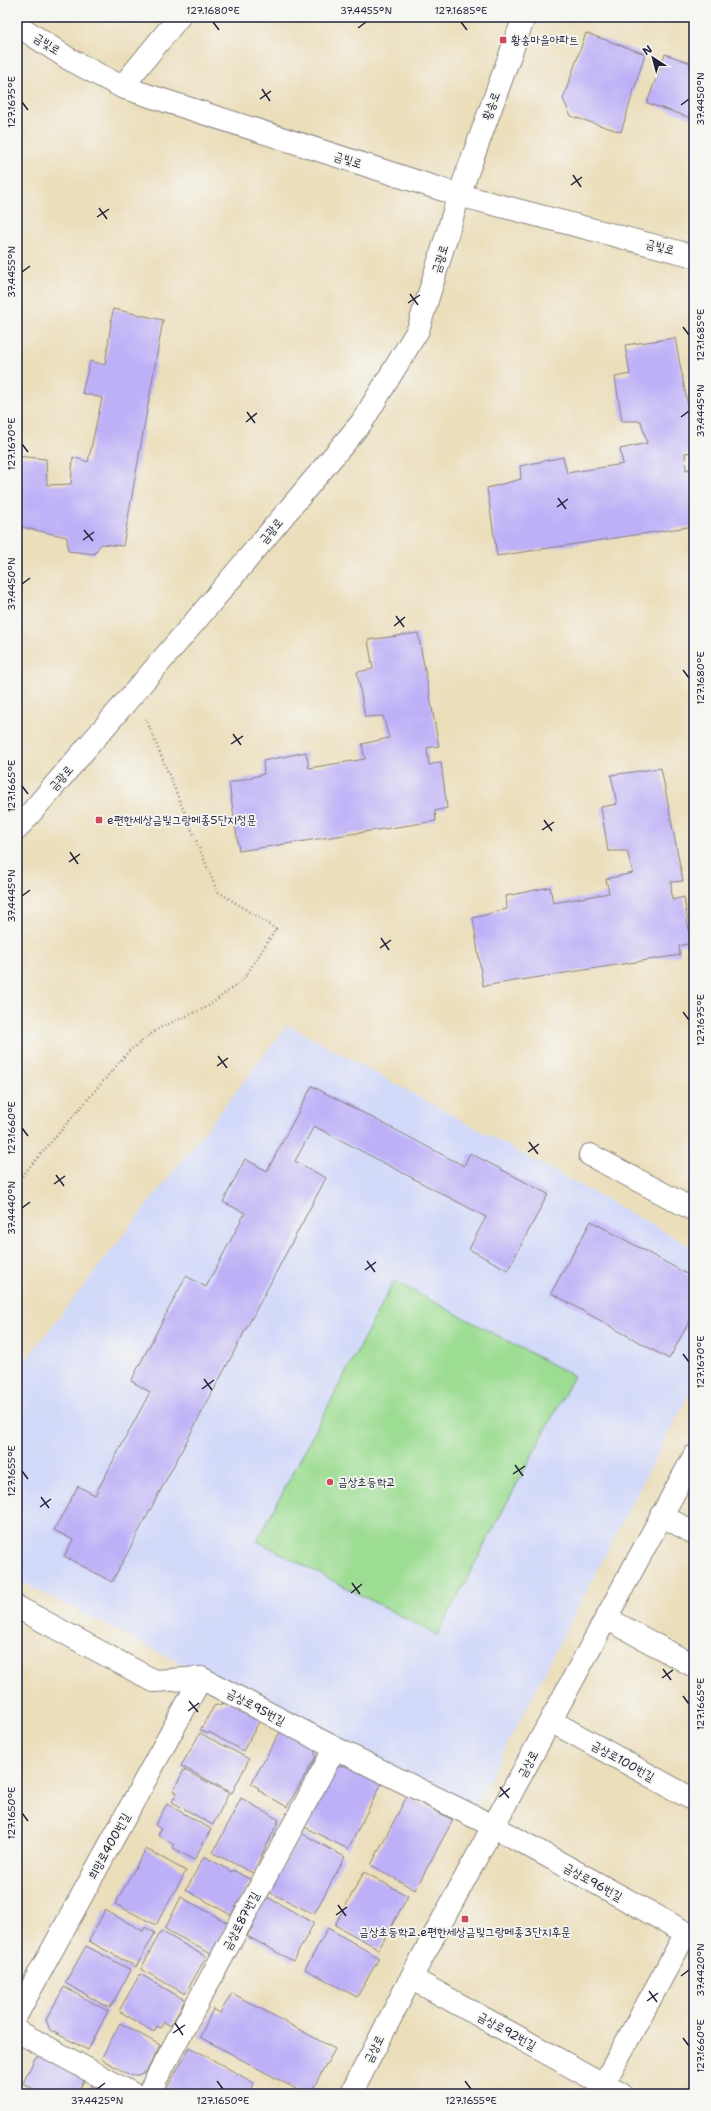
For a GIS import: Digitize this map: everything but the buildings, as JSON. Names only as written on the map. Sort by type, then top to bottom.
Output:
[{"type":"street","points":[[122,87],[179,17]]},
{"type":"street","name":"황송로","points":[[459,195],[524,17]]},
{"type":"street","name":"금빛로","points":[[17,25],[69,59],[122,87],[459,195],[694,256]]},
{"type":"street","name":"금광로","points":[[17,829],[135,693],[362,422],[418,330],[459,195]]},
{"type":"street","points":[[590,1155],[694,1210]]},
{"type":"street","name":"금상로","points":[[359,2091],[411,1978],[694,1456]]},
{"type":"street","points":[[661,1515],[694,1533]]},
{"type":"street","points":[[17,1607],[154,1681],[201,1678]]},
{"type":"street","points":[[606,1618],[694,1666]]},
{"type":"street","name":"금상로95번길","points":[[201,1678],[335,1748],[493,1826]]},
{"type":"street","name":"희망로400번길","points":[[17,2014],[201,1678]]},
{"type":"street","name":"금상로100번길","points":[[551,1721],[694,1800]]},
{"type":"street","name":"금상로87번길","points":[[148,2094],[335,1748]]},
{"type":"street","name":"금상로96번길","points":[[493,1826],[690,1935]]},
{"type":"street","name":"금상로92번길","points":[[411,1978],[607,2091],[690,1935]]},
{"type":"street","points":[[17,2031],[133,2094]]},
{"type":"path","points":[[17,1182],[128,1050],[159,1028],[207,1007],[243,980],[276,930],[217,891],[135,693]]},
{"type":"shaded area","name":"금상초등학교","points":[[288,1025],[694,1248],[694,1384],[472,1812],[17,1580],[17,1371]]},
{"type":"green space","points":[[394,1281],[574,1376],[437,1635],[257,1541]]},
{"type":"place","name":"황송마을아파트","points":[[503,40]]},
{"type":"place","name":"e편한세상금빛그랑메종5단지정문","points":[[99,820]]},
{"type":"place","name":"금상초등학교","points":[[330,1482]]},
{"type":"place","name":"금상초등학교.e편한세상금빛그랑메종3단지후문","points":[[465,1919]]}]
